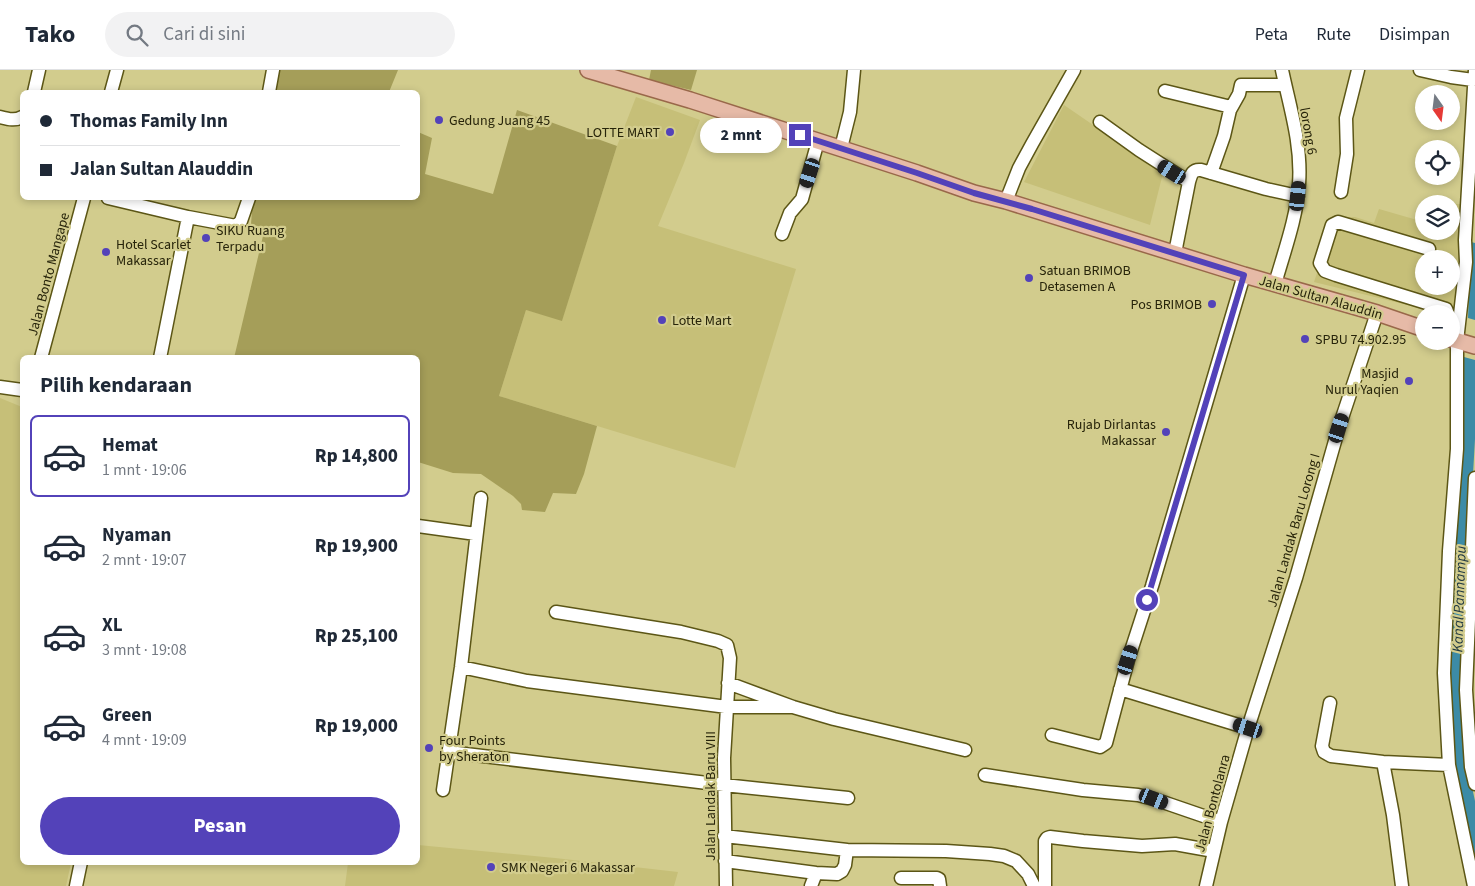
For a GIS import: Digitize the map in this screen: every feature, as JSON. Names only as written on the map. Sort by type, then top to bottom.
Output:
[{"type":"main road","name":"Jalan Sultan Alauddin","points":[[588,70],[841,148],[974,193],[1006,201],[1415,326]]},
{"type":"main road","points":[[1460,342],[1475,346]]},
{"type":"street","points":[[34,90],[39,70]]},
{"type":"street","points":[[112,90],[117,70]]},
{"type":"street","points":[[269,90],[273,70]]},
{"type":"street","points":[[841,148],[850,112],[854,70]]},
{"type":"street","name":"lorong 6","points":[[1275,284],[1298,196],[1300,163],[1298,144],[1282,70]]},
{"type":"street","points":[[1341,192],[1347,154],[1346,118],[1358,70]]},
{"type":"street","points":[[1420,70],[1451,78],[1474,75],[1470,239],[1459,305]]},
{"type":"street","points":[[1006,201],[1019,168],[1070,72]]},
{"type":"street","points":[[1211,173],[1224,136],[1231,107],[1243,84],[1286,85]]},
{"type":"street","points":[[1165,91],[1231,107]]},
{"type":"street","points":[[0,117],[9,119],[20,117]]},
{"type":"street","points":[[1100,122],[1189,182]]},
{"type":"street","points":[[782,234],[790,213],[802,199],[818,141]]},
{"type":"street","points":[[1175,253],[1191,174],[1196,170],[1298,196]]},
{"type":"street","name":"Jalan Bonto Mangape","points":[[41,355],[83,200]]},
{"type":"street","points":[[116,200],[236,226],[244,214],[248,200]]},
{"type":"street","points":[[161,355],[188,217]]},
{"type":"street","points":[[1429,249],[1338,222],[1332,225],[1320,263],[1325,271],[1433,305]]},
{"type":"street","points":[[1052,735],[1100,747],[1106,743],[1120,689],[1244,275]]},
{"type":"street","name":"Jalan Landak Baru Lorong I","points":[[1248,728],[1296,578],[1339,428],[1377,313]]},
{"type":"street","points":[[1456,350],[1458,359],[1457,449],[1449,551],[1444,673],[1449,765],[1474,886]]},
{"type":"street","points":[[0,387],[20,390]]},
{"type":"street","points":[[1475,478],[1472,622],[1466,690],[1475,784]]},
{"type":"street","points":[[443,790],[461,668],[481,498]]},
{"type":"street","points":[[420,526],[476,534]]},
{"type":"street","name":"Jalan Landak Baru VIII","points":[[556,612],[667,630],[718,641],[727,645],[729,651],[724,785],[726,886]]},
{"type":"street","points":[[461,668],[527,680],[727,707],[793,707]]},
{"type":"street","points":[[728,683],[793,707],[834,719],[965,750]]},
{"type":"street","points":[[1120,689],[1248,728]]},
{"type":"street","points":[[1330,703],[1322,746],[1324,752],[1331,756],[1382,762],[1449,765]]},
{"type":"street","name":"Jalan Bontolanra","points":[[1206,886],[1221,822],[1248,728]]},
{"type":"street","points":[[448,752],[848,798]]},
{"type":"street","points":[[1382,762],[1402,886]]},
{"type":"street","points":[[986,775],[1083,790],[1138,795],[1221,822]]},
{"type":"street","points":[[724,836],[847,850],[954,851],[1004,856],[1023,866],[1034,886]]},
{"type":"street","points":[[1045,886],[1045,841],[1050,836],[1090,842],[1142,846],[1175,844],[1214,851]]},
{"type":"street","points":[[725,861],[837,874],[842,870],[847,850]]},
{"type":"street","points":[[76,886],[80,865]]},
{"type":"street","points":[[811,886],[816,873]]},
{"type":"street","points":[[901,878],[937,878],[939,879],[940,886]]},
{"type":"shaded area","points":[[278,70],[398,70],[390,90],[273,90]]},
{"type":"shaded area","points":[[651,70],[697,70],[691,90],[649,80]]},
{"type":"shaded area","points":[[636,97],[700,120],[658,226],[796,269],[735,468],[499,396],[526,310],[562,320],[617,146]]},
{"type":"shaded area","points":[[1064,105],[1163,173],[1150,225],[1024,182]]},
{"type":"shaded area","points":[[517,110],[617,146],[562,321],[526,310],[499,396],[597,426],[584,474],[576,494],[553,493],[545,512],[522,510],[521,504],[513,496],[481,474],[453,473],[420,463],[420,355],[235,355],[263,236],[251,224],[253,200],[420,200],[420,133],[432,138],[425,174],[493,194]]},
{"type":"shaded area","points":[[1461,204],[1460,318],[1460,305],[1415,305],[1415,307],[1314,282],[1336,217],[1355,217],[1374,223],[1379,209],[1415,219],[1415,240],[1460,240]]},
{"type":"shaded area","points":[[0,398],[20,406],[20,865],[71,865],[66,886],[0,886]]},
{"type":"shaded area","name":"SMK Negeri 6 Makassar","points":[[420,845],[678,872],[674,886],[345,886],[348,865],[420,865]]},
{"type":"water","points":[[1471,242],[1475,243],[1475,320],[1468,318]]},
{"type":"water","name":"Kanal Pannampu","points":[[1464,357],[1475,360],[1475,439],[1464,635],[1463,744],[1475,801],[1475,869],[1453,760],[1448,647]]},
{"type":"place","name":"Gedung Juang 45","points":[[439,120]]},
{"type":"place","name":"LOTTE MART","points":[[670,132]]},
{"type":"place","name":"SIKU Ruang Terpadu","points":[[206,238]]},
{"type":"place","name":"Hotel Scarlet Makassar","points":[[106,252]]},
{"type":"place","name":"Satuan BRIMOB Detasemen A","points":[[1029,278]]},
{"type":"place","name":"Pos BRIMOB","points":[[1212,304]]},
{"type":"place","name":"Lotte Mart","points":[[662,320]]},
{"type":"place","name":"SPBU 74.902.95","points":[[1305,339]]},
{"type":"place","name":"Masjid Nurul Yaqien","points":[[1409,381]]},
{"type":"place","name":"Rujab Dirlantas Makassar","points":[[1166,432]]},
{"type":"place","name":"Four Points by Sheraton","points":[[429,748]]},
{"type":"place","name":"SMK Negeri 6 Makassar","points":[[491,867]]},
{"type":"route","points":[[800,135],[974,193],[1006,201],[1244,275],[1147,600]]}]
